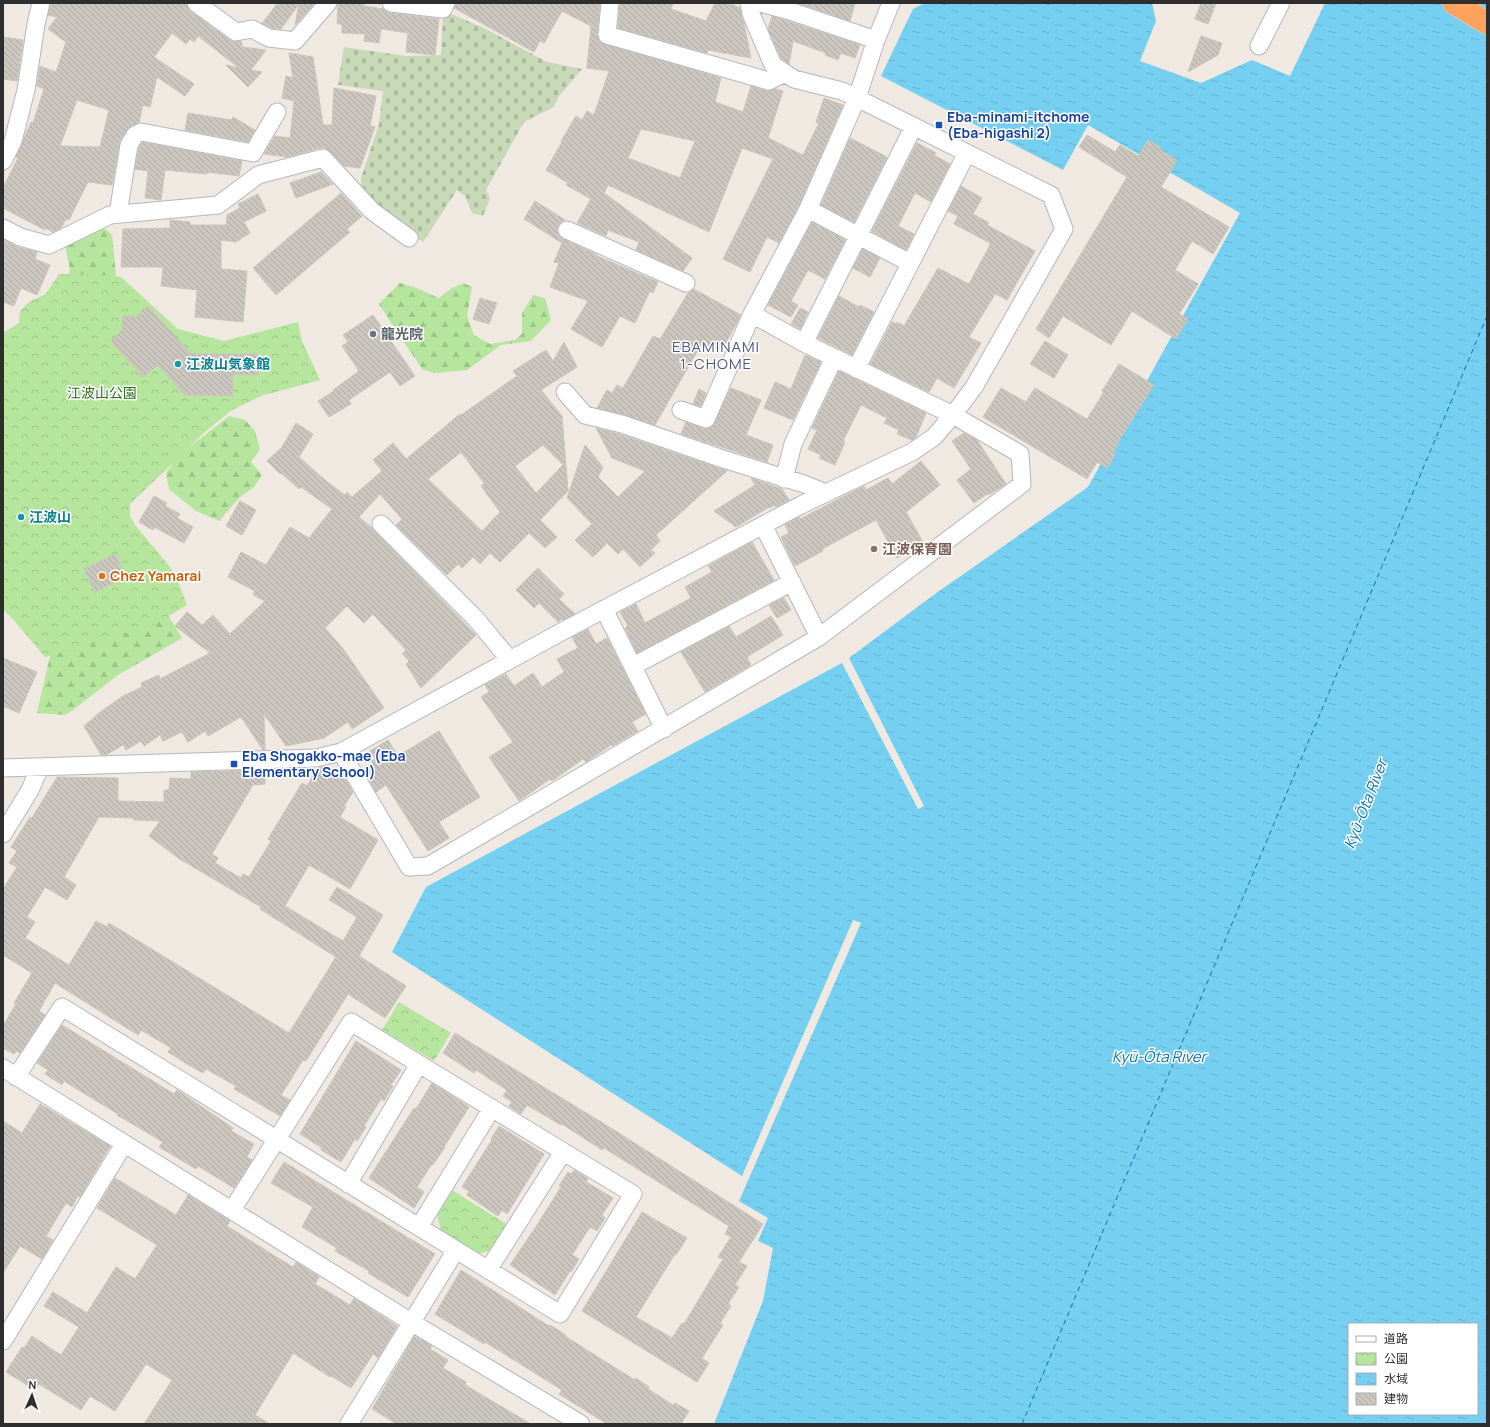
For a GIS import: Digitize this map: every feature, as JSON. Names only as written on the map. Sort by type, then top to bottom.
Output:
[{"type":"highway","points":[[1454,3],[1487,23]]},
{"type":"street","points":[[3,161],[13,141],[26,90],[36,24],[41,3]]},
{"type":"street","points":[[196,3],[236,32],[252,29],[269,38],[296,41],[328,3]]},
{"type":"street","points":[[392,3],[443,9],[446,3]]},
{"type":"street","points":[[610,3],[607,35],[769,81],[785,73]]},
{"type":"street","points":[[3,768],[316,758],[340,752],[763,525],[912,452],[934,437],[953,416],[974,387],[1064,229],[1051,195],[842,91],[794,79],[773,65],[751,14],[748,3]]},
{"type":"street","points":[[760,3],[790,10],[876,40]]},
{"type":"street","points":[[680,410],[706,419],[752,314],[808,209],[857,98],[876,40],[891,3]]},
{"type":"street","points":[[1260,46],[1281,3]]},
{"type":"street","points":[[118,214],[129,146],[135,135],[141,132],[253,153],[278,112]]},
{"type":"street","points":[[804,344],[914,126]]},
{"type":"street","points":[[856,369],[967,153]]},
{"type":"street","points":[[3,228],[20,237],[49,245],[110,215],[218,205],[258,175],[324,158],[372,211],[409,238]]},
{"type":"street","points":[[808,209],[910,263]]},
{"type":"street","points":[[567,230],[686,282]]},
{"type":"street","points":[[340,752],[409,867],[428,866],[819,637],[1022,484],[1020,454],[953,416],[804,344],[752,314]]},
{"type":"street","points":[[784,479],[793,444],[834,358]]},
{"type":"street","points":[[565,392],[585,415],[622,424],[784,479],[804,484],[826,493]]},
{"type":"street","points":[[381,524],[476,619],[510,660]]},
{"type":"street","points":[[763,525],[819,637]]},
{"type":"street","points":[[633,666],[792,582]]},
{"type":"street","points":[[604,609],[664,729]]},
{"type":"street","points":[[3,834],[30,790],[40,767]]},
{"type":"street","points":[[232,1210],[276,1140],[351,1022],[633,1194],[560,1314],[276,1140],[62,1007],[10,1073],[411,1322],[582,1424]]},
{"type":"street","points":[[348,1184],[419,1064]]},
{"type":"street","points":[[419,1227],[492,1108]]},
{"type":"street","points":[[3,1341],[124,1144]]},
{"type":"street","points":[[488,1270],[563,1152]]},
{"type":"street","points":[[349,1424],[456,1250]]},
{"type":"green space","points":[[443,13],[449,13],[484,28],[547,62],[582,69],[559,96],[554,107],[524,122],[486,190],[490,198],[483,216],[472,213],[465,196],[457,190],[423,242],[372,205],[361,188],[361,178],[379,124],[383,91],[338,85],[344,47],[406,56],[441,55]]},
{"type":"green space","points":[[102,226],[112,235],[116,275],[36,362],[70,270],[65,244]]},
{"type":"green space","name":"江波山公園","points":[[59,274],[97,274],[121,277],[178,329],[224,341],[298,322],[302,341],[320,380],[261,396],[232,410],[206,431],[130,504],[130,516],[135,525],[170,567],[179,584],[187,605],[153,625],[45,657],[12,618],[3,610],[3,333],[19,323],[20,311],[29,302],[46,294]]},
{"type":"green space","points":[[400,283],[414,287],[439,298],[452,288],[464,283],[472,287],[467,316],[474,335],[490,344],[515,340],[522,334],[522,313],[533,295],[545,298],[551,320],[531,341],[501,345],[467,370],[436,373],[423,370],[379,304]]},
{"type":"green space","points":[[229,416],[245,420],[255,431],[260,449],[251,462],[262,475],[254,487],[240,497],[219,521],[196,511],[169,489],[166,473],[178,456]]},
{"type":"green space","points":[[3,568],[166,612],[182,638],[118,675],[65,715],[37,713],[50,656],[36,633]]},
{"type":"green space","points":[[399,1002],[451,1033],[434,1061],[382,1030]]},
{"type":"green space","points":[[452,1190],[508,1225],[492,1250],[478,1254],[441,1231],[437,1214]]},
{"type":"water","name":"Kyū-Ōta River","points":[[925,3],[1152,3],[1156,21],[1140,61],[1201,83],[1252,60],[1290,76],[1325,3],[1487,3],[1487,1424],[714,1424],[763,1301],[773,1248],[758,1241],[768,1218],[739,1201],[861,923],[853,920],[742,1176],[392,952],[426,887],[842,663],[918,809],[924,806],[849,658],[935,594],[1088,487],[1240,213],[1088,125],[1063,170],[881,76],[913,9]]},
{"type":"building","points":[[51,3],[186,3],[190,11],[230,40],[234,42],[240,41],[242,43],[242,47],[266,50],[251,70],[262,72],[248,87],[226,65],[239,68],[198,36],[194,42],[190,39],[186,44],[172,33],[154,57],[194,84],[185,96],[157,77],[150,107],[143,105],[139,123],[131,126],[120,140],[112,185],[88,182],[69,220],[66,219],[61,228],[53,232],[46,228],[45,230],[3,208],[3,188],[18,158],[16,157],[31,122],[33,123],[44,89],[37,86],[40,66],[56,72],[66,42],[48,29],[57,17],[48,15]],"holes":[[[77,100],[109,110],[100,147],[60,146]]]},
{"type":"building","points":[[278,3],[315,3],[295,25],[299,4],[281,29],[272,28],[262,23]]},
{"type":"building","points":[[338,3],[364,4],[364,6],[383,9],[390,13],[439,19],[435,55],[406,52],[408,33],[381,29],[379,43],[364,41],[365,34],[342,33],[342,24],[337,24]]},
{"type":"building","points":[[456,3],[600,3],[597,34],[601,43],[721,78],[715,102],[743,112],[751,86],[766,91],[776,89],[783,91],[768,138],[803,155],[819,123],[816,122],[824,98],[843,105],[799,205],[779,243],[767,237],[750,272],[723,259],[773,159],[742,148],[709,232],[608,185],[604,193],[692,258],[683,271],[636,250],[639,242],[608,230],[606,236],[577,223],[591,199],[566,185],[568,183],[546,170],[576,116],[582,120],[587,111],[594,115],[609,71],[587,68],[591,26],[562,11],[544,43],[540,41],[534,52],[454,8]],"holes":[[[641,129],[695,141],[680,178],[628,158]]]},
{"type":"building","points":[[620,3],[673,3],[671,9],[706,21],[715,3],[728,3],[740,8],[751,58],[708,50],[707,53],[618,28]]},
{"type":"building","points":[[798,3],[855,3],[850,21]]},
{"type":"building","points":[[1201,3],[1216,3],[1208,24],[1195,19]]},
{"type":"building","points":[[772,16],[860,45],[855,58],[841,53],[838,60],[825,55],[826,53],[793,41],[789,64],[781,58],[768,29]]},
{"type":"building","points":[[1201,36],[1222,43],[1218,55],[1188,72]]},
{"type":"building","points":[[3,37],[23,40],[17,81],[3,79]]},
{"type":"building","points":[[289,53],[313,57],[323,125],[332,125],[334,88],[376,96],[370,126],[375,127],[360,168],[344,166],[330,151],[325,148],[287,157],[264,154],[275,136],[290,138],[294,101],[282,98],[286,76],[293,78]]},
{"type":"building","points":[[188,113],[231,120],[233,117],[255,130],[248,142],[185,130]]},
{"type":"building","points":[[1087,135],[1115,152],[1120,145],[1138,156],[1148,140],[1160,147],[1159,149],[1177,160],[1161,187],[1229,227],[1213,254],[1192,241],[1175,270],[1198,284],[1179,314],[1188,319],[1176,339],[1132,311],[1111,345],[1063,316],[1049,338],[1036,329],[1127,177],[1079,147]]},
{"type":"building","points":[[850,138],[887,157],[854,222],[821,205]]},
{"type":"building","points":[[142,142],[242,161],[239,176],[207,172],[207,174],[165,170],[161,200],[145,198],[148,171],[135,169],[139,148]]},
{"type":"building","points":[[917,143],[936,153],[934,155],[950,164],[931,202],[915,193],[898,226],[914,234],[906,250],[872,231]]},
{"type":"building","points":[[321,172],[333,184],[296,198],[290,183]]},
{"type":"building","points":[[961,186],[982,198],[973,214],[989,223],[987,225],[1035,251],[1007,300],[995,294],[969,337],[981,343],[954,388],[937,378],[929,392],[870,364],[892,322],[896,324],[897,322],[904,326],[938,268],[969,284],[990,245],[990,243],[954,224],[958,216],[948,211]]},
{"type":"building","points":[[341,193],[362,216],[347,229],[350,232],[276,295],[253,268]]},
{"type":"building","points":[[258,194],[266,211],[244,222],[250,233],[236,242],[221,240],[221,269],[247,271],[243,322],[195,317],[197,290],[161,286],[163,267],[121,267],[123,229],[170,228],[170,220],[190,222],[190,225],[226,225],[227,215],[240,208],[238,204]]},
{"type":"building","points":[[535,201],[565,220],[558,226],[557,231],[559,236],[563,239],[597,256],[658,282],[653,293],[650,291],[635,323],[620,316],[602,347],[571,329],[588,301],[550,287],[559,263],[554,262],[562,243],[524,219]]},
{"type":"building","points":[[812,222],[845,240],[825,279],[808,270],[791,301],[798,305],[791,317],[768,305]]},
{"type":"building","points":[[3,239],[17,247],[37,252],[35,259],[50,265],[37,295],[21,288],[14,306],[3,302]]},
{"type":"building","points":[[863,249],[880,258],[870,277],[853,268]]},
{"type":"building","points":[[694,289],[741,315],[721,352],[702,343],[655,425],[597,408],[607,390],[612,393],[617,385],[623,388],[653,336],[660,339],[688,293]]},
{"type":"building","points":[[839,296],[859,307],[860,305],[874,312],[852,355],[818,338]]},
{"type":"building","points":[[480,298],[497,303],[489,324],[473,319]]},
{"type":"building","points":[[148,306],[191,354],[258,354],[257,375],[233,374],[232,396],[185,395],[158,365],[143,377],[111,341],[122,330],[123,316],[137,317]]},
{"type":"building","points":[[800,308],[808,312],[800,329],[791,324]]},
{"type":"building","points":[[373,315],[415,376],[400,386],[390,372],[349,400],[351,404],[329,417],[318,401],[334,391],[333,390],[359,371],[342,346],[348,342],[343,335]]},
{"type":"building","points":[[1045,341],[1068,355],[1054,378],[1030,364]]},
{"type":"building","points":[[564,342],[577,367],[541,390],[562,416],[568,491],[540,520],[557,537],[545,548],[529,533],[500,562],[490,553],[480,564],[473,557],[462,568],[458,564],[447,575],[396,525],[402,519],[380,494],[359,517],[372,528],[476,635],[421,688],[406,664],[409,661],[402,654],[406,650],[373,614],[364,623],[347,606],[325,628],[344,650],[384,708],[352,729],[348,722],[324,738],[286,746],[264,714],[265,750],[263,750],[241,717],[208,736],[205,731],[188,742],[182,732],[163,741],[160,735],[144,746],[141,741],[126,750],[123,745],[106,755],[101,755],[84,726],[100,712],[123,696],[142,687],[141,683],[159,675],[160,679],[210,653],[175,626],[187,612],[202,625],[213,615],[230,634],[265,601],[253,595],[255,591],[228,577],[241,552],[266,565],[290,527],[309,538],[332,509],[301,487],[299,489],[281,473],[280,474],[267,461],[282,447],[296,423],[313,434],[299,457],[326,481],[345,495],[347,492],[352,497],[382,471],[373,460],[393,443],[406,459],[460,414],[461,415],[517,376],[513,371],[546,350],[553,361]],"holes":[[[543,445],[563,465],[536,493],[515,466]],[[461,452],[484,483],[481,486],[500,512],[482,531],[428,479]]]},
{"type":"building","points":[[805,355],[821,362],[793,420],[764,408],[775,382],[791,389]]},
{"type":"building","points":[[1119,364],[1154,385],[1120,439],[1113,454],[1115,455],[1107,468],[1097,462],[1087,479],[983,417],[1001,388],[1026,402],[1035,388],[1087,419]]},
{"type":"building","points":[[839,371],[926,413],[916,437],[912,440],[897,434],[899,430],[884,423],[887,418],[861,405],[843,441],[845,442],[835,465],[819,458],[821,455],[808,449],[817,430],[812,428]]},
{"type":"building","points":[[731,388],[761,400],[746,435],[773,445],[767,462],[681,434],[686,422],[708,429],[712,427]]},
{"type":"building","points":[[699,389],[706,393],[701,406],[693,404]]},
{"type":"building","points":[[596,428],[619,434],[727,471],[656,535],[660,541],[651,550],[655,553],[640,567],[623,549],[618,554],[607,543],[593,557],[575,540],[592,524],[567,498],[585,445],[603,467],[598,477],[618,497],[645,471],[612,458]]},
{"type":"building","points":[[964,433],[977,440],[1006,484],[974,503],[957,480],[971,469],[952,441]]},
{"type":"building","points":[[921,461],[940,485],[906,512],[924,544],[897,558],[876,520],[822,549],[823,551],[795,566],[781,537],[789,533],[785,525],[799,517],[800,519],[864,486],[866,490],[888,478],[892,484]]},
{"type":"building","points":[[751,478],[782,489],[789,500],[776,507],[775,505],[769,507],[736,527],[714,511],[755,485]]},
{"type":"building","points":[[154,496],[167,503],[165,506],[180,514],[177,518],[193,527],[184,543],[154,527],[153,530],[139,522]]},
{"type":"building","points":[[240,501],[256,510],[242,535],[226,526]]},
{"type":"building","points":[[752,542],[774,580],[637,653],[625,628],[628,626],[620,612],[636,604],[645,623],[691,598],[685,587],[712,572],[708,566]]},
{"type":"building","points":[[115,554],[126,577],[95,592],[84,569]]},
{"type":"building","points":[[538,568],[564,594],[559,599],[575,614],[558,622],[539,603],[534,608],[516,590]]},
{"type":"building","points":[[784,598],[791,610],[777,618],[769,605]]},
{"type":"building","points":[[771,616],[783,635],[747,657],[751,665],[705,692],[681,652],[729,626],[736,637]]},
{"type":"building","points":[[588,629],[596,644],[607,638],[646,714],[632,722],[638,731],[612,746],[611,745],[586,762],[583,759],[552,781],[550,779],[519,801],[489,757],[513,742],[481,697],[489,692],[485,685],[506,674],[514,686],[533,673],[542,687],[564,672],[557,659],[578,648],[572,637]]},
{"type":"building","points":[[3,658],[37,672],[19,713],[3,706]]},
{"type":"building","points":[[439,731],[480,797],[439,822],[449,838],[428,851],[386,785],[376,792],[364,771],[374,765],[371,761],[375,759],[370,751],[388,740],[398,756]]},
{"type":"building","points":[[324,766],[346,780],[353,792],[344,806],[346,807],[340,817],[378,840],[350,889],[309,865],[285,906],[343,941],[357,917],[329,900],[337,887],[383,915],[359,956],[406,986],[385,1018],[348,994],[306,1061],[303,1060],[281,1095],[290,1100],[280,1116],[234,1089],[236,1086],[206,1069],[203,1073],[187,1064],[168,1052],[171,1048],[141,1030],[138,1035],[55,983],[39,1011],[45,1015],[20,1053],[16,1051],[14,1054],[3,1048],[3,1026],[16,1004],[14,1003],[32,973],[3,955],[3,889],[17,867],[9,863],[17,851],[11,847],[30,817],[32,818],[57,777],[118,778],[118,801],[164,802],[164,790],[169,790],[170,778],[191,779],[191,772],[265,770],[265,784],[253,785],[212,854],[218,858],[215,863],[241,878],[243,874],[249,877],[271,841],[268,839],[302,783],[307,786],[318,768]],"holes":[[[99,817],[134,818],[134,820],[160,821],[149,836],[178,858],[261,907],[260,909],[336,957],[289,1033],[109,923],[107,927],[96,921],[69,965],[25,938],[35,922],[27,917],[45,887],[67,900],[76,885],[64,877]]]},
{"type":"building","points":[[62,1025],[174,1094],[177,1090],[233,1128],[231,1131],[254,1144],[247,1157],[252,1160],[234,1188],[198,1166],[196,1169],[159,1147],[163,1142],[64,1081],[62,1085],[45,1074],[48,1070],[37,1063]]},
{"type":"building","points":[[455,1033],[606,1125],[763,1224],[739,1262],[747,1266],[735,1285],[739,1287],[728,1304],[731,1306],[720,1323],[723,1325],[702,1358],[709,1363],[697,1382],[582,1311],[642,1212],[687,1238],[676,1255],[675,1254],[636,1317],[672,1338],[682,1323],[684,1324],[723,1259],[718,1257],[731,1237],[725,1234],[729,1226],[604,1148],[602,1150],[562,1124],[561,1125],[527,1105],[521,1114],[509,1106],[512,1102],[503,1096],[507,1090],[476,1070],[474,1073],[443,1053]]},
{"type":"building","points":[[356,1041],[401,1070],[391,1085],[393,1086],[384,1101],[381,1099],[364,1126],[366,1127],[357,1141],[355,1139],[341,1162],[321,1150],[322,1148],[300,1134]]},
{"type":"building","points":[[432,1083],[469,1107],[445,1147],[417,1187],[424,1192],[414,1208],[369,1178]]},
{"type":"building","points":[[40,1104],[110,1146],[80,1197],[78,1196],[72,1207],[66,1203],[46,1236],[53,1240],[42,1259],[20,1246],[3,1273],[3,1121],[22,1133]]},
{"type":"building","points":[[499,1126],[544,1154],[507,1214],[502,1210],[498,1216],[467,1195],[469,1191],[462,1187],[492,1140],[491,1139]]},
{"type":"building","points":[[284,1162],[435,1254],[408,1297],[368,1273],[369,1271],[335,1251],[337,1248],[302,1227],[313,1207],[271,1183]]},
{"type":"building","points":[[574,1170],[588,1179],[586,1182],[613,1198],[602,1215],[605,1218],[597,1231],[590,1227],[572,1255],[579,1259],[555,1295],[510,1265],[561,1187],[559,1186],[568,1172],[571,1174]]},
{"type":"building","points":[[115,1178],[176,1215],[188,1195],[230,1221],[227,1226],[270,1253],[293,1267],[296,1262],[319,1277],[315,1284],[350,1305],[354,1298],[397,1326],[378,1358],[373,1354],[351,1388],[331,1376],[330,1377],[293,1353],[255,1415],[270,1424],[144,1424],[172,1380],[146,1364],[115,1411],[90,1396],[81,1410],[39,1384],[35,1390],[6,1372],[22,1347],[24,1348],[32,1336],[61,1355],[79,1327],[44,1306],[53,1292],[87,1313],[116,1267],[135,1279],[157,1245],[97,1208]]},
{"type":"building","points":[[461,1270],[635,1380],[636,1378],[649,1387],[648,1389],[673,1405],[675,1403],[689,1411],[681,1424],[607,1424],[559,1394],[562,1390],[485,1342],[484,1344],[435,1314]]},
{"type":"building","points":[[414,1337],[417,1337],[432,1346],[430,1349],[448,1360],[443,1368],[466,1382],[465,1385],[531,1424],[397,1424],[372,1409]]},
{"type":"ferry route","points":[[1022,1424],[1487,316]]},
{"type":"place","name":"Eba-minami-itchome (Eba-higashi 2)","points":[[939,125]]},
{"type":"place","name":"龍光院","points":[[373,334]]},
{"type":"place","name":"江波山気象館","points":[[178,364]]},
{"type":"place","name":"江波山","points":[[21,517]]},
{"type":"place","name":"江波保育園","points":[[874,549]]},
{"type":"place","name":"Chez Yamarai","points":[[102,576]]},
{"type":"place","name":"Eba Shogakko-mae (Eba Elementary School)","points":[[234,764]]},
{"type":"district","name":"EBAMINAMI 1-CHOME","points":[[716,356]]}]
